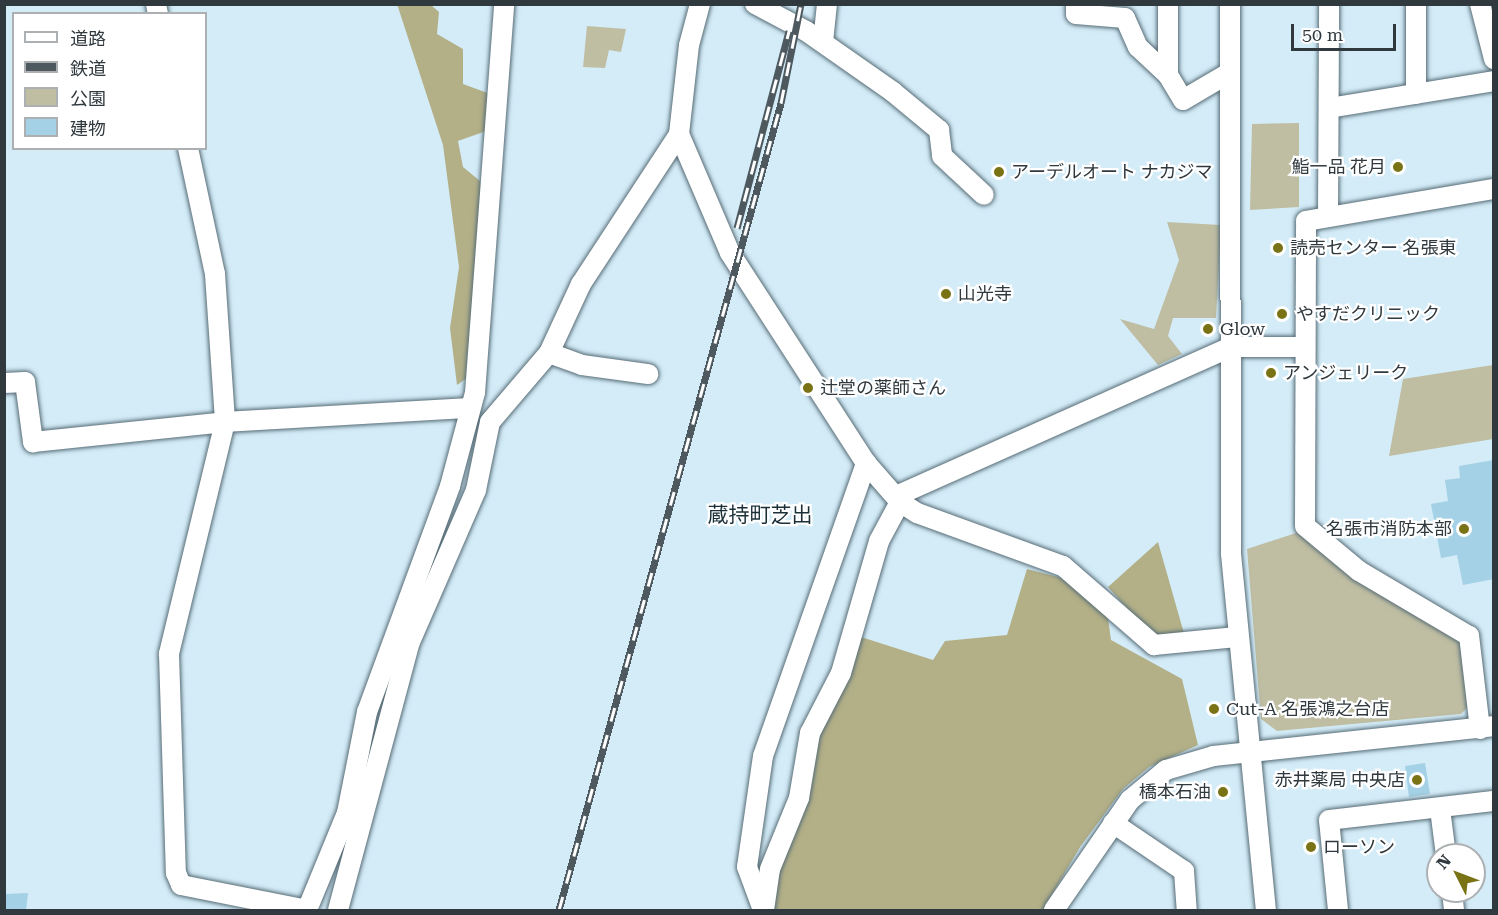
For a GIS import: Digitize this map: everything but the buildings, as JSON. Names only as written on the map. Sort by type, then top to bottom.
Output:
[{"type":"street","points":[[188,150],[215,274],[225,422],[169,654],[177,879],[182,885],[307,910],[347,813],[367,712],[450,486],[469,408],[479,353],[504,4]]},
{"type":"street","points":[[338,910],[410,642],[476,490],[490,422],[549,353],[582,284],[679,134],[689,45],[700,4]]},
{"type":"street","points":[[755,4],[823,42],[939,130],[942,156],[984,195]]},
{"type":"street","points":[[823,42],[827,4]]},
{"type":"street","points":[[1076,4],[1076,14],[1125,18],[1138,47],[1168,75],[1183,100],[1229,73]]},
{"type":"street","points":[[1168,4],[1168,75]]},
{"type":"street","points":[[1230,4],[1230,347],[1237,637],[1247,753],[1266,910]]},
{"type":"street","points":[[1328,215],[1329,4]]},
{"type":"street","points":[[1416,4],[1416,94]]},
{"type":"street","points":[[1480,4],[1494,59]]},
{"type":"street","points":[[1329,108],[1494,81]]},
{"type":"street","points":[[679,134],[730,253],[867,463],[898,499],[975,537],[1063,566],[1154,645],[1237,637]]},
{"type":"street","points":[[1053,910],[1113,823],[1142,787],[1166,770],[1194,760],[1487,727],[1469,636],[1359,571],[1305,526],[1306,221],[1328,215],[1494,189]]},
{"type":"street","points":[[763,910],[770,869],[799,798],[810,733],[841,673],[879,541],[898,499],[1230,347],[1305,347]]},
{"type":"street","points":[[549,353],[582,365],[648,374]]},
{"type":"street","points":[[4,382],[25,382],[33,442],[225,422],[469,408]]},
{"type":"street","points":[[763,910],[747,867],[763,756],[867,463]]},
{"type":"street","points":[[1338,910],[1329,820],[1494,801]]},
{"type":"street","points":[[1440,809],[1444,843]]},
{"type":"street","points":[[1113,823],[1184,872],[1187,910]]},
{"type":"green space","points":[[587,26],[626,29],[621,52],[609,50],[605,68],[583,67]]},
{"type":"green space","points":[[1299,123],[1299,207],[1250,210],[1252,124]]},
{"type":"green space","points":[[1167,222],[1221,225],[1216,318],[1173,318],[1168,336],[1182,354],[1158,365],[1120,319],[1154,329],[1179,260]]},
{"type":"green space","points":[[1493,365],[1493,439],[1389,456],[1403,379]]},
{"type":"green space","points":[[1302,531],[1457,635],[1464,646],[1470,705],[1461,714],[1277,731],[1261,719],[1247,549]]},
{"type":"shaded area","points":[[397,4],[431,5],[439,12],[437,34],[463,49],[463,84],[493,95],[489,130],[458,141],[463,167],[480,181],[485,193],[467,378],[457,385],[450,328],[459,267],[443,145]]},
{"type":"shaded area","points":[[1158,542],[1185,637],[1151,635],[1108,587]]},
{"type":"shaded area","points":[[1027,569],[1070,580],[1107,611],[1111,640],[1182,679],[1198,745],[1149,767],[1123,789],[1080,847],[1043,910],[766,910],[828,712],[858,636],[933,660],[945,641],[1007,635]]},
{"type":"railway","points":[[559,910],[781,103],[801,4]]},
{"type":"railway","points":[[737,228],[789,31]]},
{"type":"place","name":"鮨一品 花月","points":[[1398,167]]},
{"type":"place","name":"アーデルオート ナカジマ","points":[[999,172]]},
{"type":"place","name":"読売センター 名張東","points":[[1278,248]]},
{"type":"place","name":"山光寺","points":[[946,294]]},
{"type":"place","name":"やすだクリニック","points":[[1282,314]]},
{"type":"place","name":"Glow","points":[[1208,329]]},
{"type":"place","name":"アンジェリーク","points":[[1271,373]]},
{"type":"place","name":"辻堂の薬師さん","points":[[808,388]]},
{"type":"place","name":"名張市消防本部","points":[[1464,529]]},
{"type":"place","name":"Cut-A 名張鴻之台店","points":[[1214,709]]},
{"type":"place","name":"赤井薬局 中央店","points":[[1417,780]]},
{"type":"place","name":"橋本石油","points":[[1223,792]]},
{"type":"place","name":"ローソン","points":[[1311,847]]},
{"type":"district","name":"蔵持町芝出","points":[[760,515]]}]
